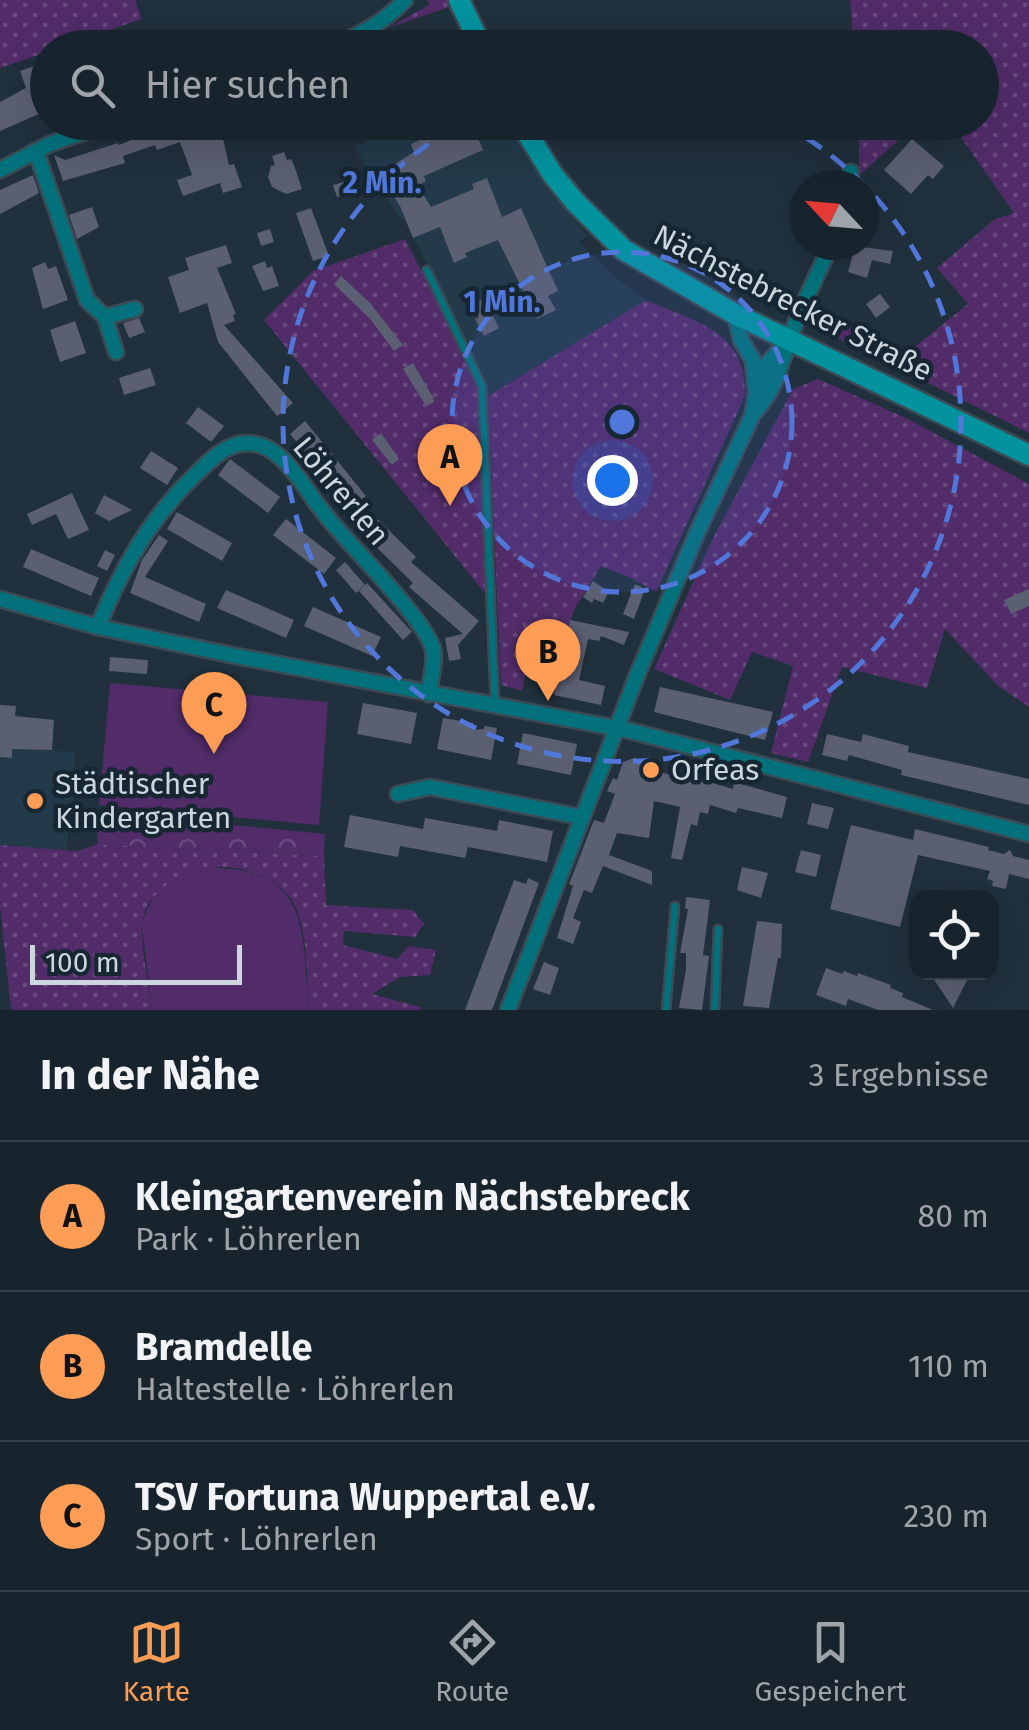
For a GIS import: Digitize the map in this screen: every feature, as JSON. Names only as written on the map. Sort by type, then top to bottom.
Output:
[{"type":"main road","name":"Nächstebrecker Straße","points":[[531,140],[553,175],[596,225],[624,250],[735,314],[1029,455]]},
{"type":"street","points":[[368,30],[387,19],[404,0]]},
{"type":"street","points":[[0,170],[65,140]]},
{"type":"street","points":[[36,151],[87,300],[104,317],[116,352]]},
{"type":"street","points":[[753,414],[766,401],[782,371],[790,338],[824,260]]},
{"type":"street","points":[[104,317],[135,308]]},
{"type":"street","points":[[508,1010],[616,728],[697,533],[753,414],[753,360],[735,314]]},
{"type":"street","points":[[756,392],[767,364],[790,338]]},
{"type":"street","name":"Löhrerlen","points":[[98,628],[134,549],[176,493],[217,454],[241,444],[253,444],[267,447],[290,467],[343,537],[424,630],[434,652],[429,694]]},
{"type":"street","points":[[0,600],[98,628],[616,728],[1029,834]]},
{"type":"street","points":[[398,794],[430,787],[581,817]]},
{"type":"lane","points":[[427,270],[482,386],[495,706]]},
{"type":"lane","points":[[666,1010],[676,906]]},
{"type":"lane","points":[[715,1010],[718,929]]},
{"type":"shaded area","points":[[371,140],[516,140],[551,193],[588,236],[579,242],[619,281],[646,300],[488,396],[482,373],[406,222],[354,147]]},
{"type":"shaded area","name":"Städtischer Kindergarten","points":[[12,748],[75,752],[67,850],[0,845],[0,757],[11,758]]},
{"type":"green space","points":[[0,0],[135,0],[142,19],[110,30],[30,30],[30,58],[0,68]]},
{"type":"green space","points":[[428,0],[449,0],[452,6],[388,28],[429,5]]},
{"type":"green space","points":[[850,0],[1029,0],[1029,433],[823,328],[820,311],[907,353],[968,304],[937,268],[995,219],[1014,213],[963,140],[999,140],[999,30],[853,30]]},
{"type":"green space","points":[[859,140],[898,140],[866,170],[859,170]]},
{"type":"green space","points":[[405,239],[472,370],[478,392],[488,597],[264,320],[313,271]]},
{"type":"green space","points":[[646,300],[700,323],[728,343],[743,374],[745,396],[656,592],[601,566],[575,608],[567,631],[530,652],[522,691],[501,685],[488,396]]},
{"type":"green space","points":[[818,379],[904,417],[1029,484],[1029,707],[997,685],[945,629],[927,688],[842,667],[808,762],[771,753],[793,666],[752,652],[730,700],[654,669],[712,540],[793,389]]},
{"type":"green space","points":[[110,683],[328,702],[319,825],[99,805]]},
{"type":"green space","points":[[94,811],[325,834],[324,856],[98,844]]},
{"type":"green space","points":[[98,844],[324,856],[326,905],[413,910],[424,924],[415,937],[344,931],[343,945],[397,959],[409,946],[436,950],[430,975],[400,977],[372,994],[421,1010],[309,1010],[305,942],[294,904],[268,879],[218,867],[200,871],[163,890],[145,911],[142,933],[152,1010],[11,1010],[0,907],[0,845],[77,851]]},
{"type":"green space","points":[[207,868],[241,870],[266,878],[283,891],[301,930],[309,1010],[152,1010],[142,926],[145,914],[164,886],[184,874]]},
{"type":"building","points":[[30,68],[30,118],[0,131],[0,102],[26,88],[20,71]]},
{"type":"building","points":[[131,140],[223,140],[229,165],[234,164],[242,187],[223,193],[220,183],[183,196],[177,180],[192,175],[180,142],[157,150],[155,145],[123,156],[125,163],[63,181],[54,155],[65,160]]},
{"type":"building","points":[[420,140],[479,140],[483,150],[424,176],[426,181],[418,186],[431,207],[474,189],[472,184],[487,178],[502,217],[521,208],[558,291],[548,296],[556,310],[537,319],[498,240],[465,253],[467,257],[454,263],[440,227],[413,238],[400,206],[379,174],[414,152],[411,144]]},
{"type":"building","points":[[911,140],[944,166],[933,179],[928,175],[911,194],[884,170]]},
{"type":"building","points":[[284,152],[294,165],[302,189],[286,194],[272,187],[268,177],[275,165],[272,156]]},
{"type":"building","points":[[33,175],[39,193],[0,214],[0,190]]},
{"type":"building","points":[[350,180],[354,192],[337,197],[333,185]]},
{"type":"building","points":[[92,207],[99,227],[77,239],[69,215]]},
{"type":"building","points":[[311,208],[329,256],[313,261],[296,213]]},
{"type":"building","points":[[270,229],[274,242],[261,246],[257,233]]},
{"type":"building","points":[[226,245],[232,263],[217,268],[236,314],[235,321],[224,325],[293,403],[277,416],[218,342],[207,303],[180,313],[168,277],[189,270],[185,258]]},
{"type":"building","points":[[879,249],[893,251],[890,264],[872,260],[879,260]]},
{"type":"building","points":[[851,260],[872,260],[867,278],[848,272]]},
{"type":"building","points":[[265,261],[267,268],[272,266],[279,286],[263,291],[252,266]]},
{"type":"building","points":[[45,262],[48,269],[56,266],[68,300],[43,309],[32,268]]},
{"type":"building","points":[[341,276],[370,303],[403,345],[394,351],[371,320],[334,284]]},
{"type":"building","points":[[492,294],[500,311],[492,314],[499,328],[484,336],[473,304]]},
{"type":"building","points":[[880,294],[890,307],[876,318],[866,304]]},
{"type":"building","points":[[139,318],[145,332],[129,338],[123,323]]},
{"type":"building","points":[[75,321],[86,353],[60,362],[50,330]]},
{"type":"building","points":[[413,363],[433,397],[434,402],[426,406],[403,369]]},
{"type":"building","points":[[150,368],[156,385],[124,395],[119,378]]},
{"type":"building","points":[[198,407],[224,426],[211,442],[186,423]]},
{"type":"building","points":[[305,421],[366,496],[359,501],[416,557],[411,562],[479,621],[458,645],[461,659],[449,661],[445,638],[463,634],[409,587],[413,583],[356,527],[361,522],[290,434]]},
{"type":"building","points":[[381,433],[399,459],[392,465],[372,440]]},
{"type":"building","points":[[469,446],[478,451],[474,466],[462,458]]},
{"type":"building","points":[[151,451],[178,468],[167,485],[140,468]]},
{"type":"building","points":[[230,459],[280,497],[268,513],[218,475]]},
{"type":"building","points":[[72,493],[89,530],[68,539],[56,514],[32,525],[27,514]]},
{"type":"building","points":[[104,495],[132,510],[109,521],[95,513]]},
{"type":"building","points":[[177,512],[232,543],[222,561],[167,529]]},
{"type":"building","points":[[286,519],[336,558],[324,574],[273,535]]},
{"type":"building","points":[[159,535],[168,541],[145,577],[206,604],[199,622],[130,593],[142,560]]},
{"type":"building","points":[[31,549],[99,578],[91,596],[23,567]]},
{"type":"building","points":[[105,550],[115,555],[107,571],[97,566]]},
{"type":"building","points":[[345,562],[365,585],[356,593],[336,570]]},
{"type":"building","points":[[593,581],[609,592],[603,603],[594,599],[592,603],[583,597]]},
{"type":"building","points":[[367,583],[412,632],[403,640],[359,591]]},
{"type":"building","points":[[635,584],[645,589],[634,619],[623,614]]},
{"type":"building","points":[[1029,589],[1029,606],[1011,614],[1004,600]]},
{"type":"building","points":[[226,590],[294,620],[286,638],[217,608]]},
{"type":"building","points":[[313,607],[381,637],[372,656],[304,626]]},
{"type":"building","points":[[570,620],[629,632],[624,645],[601,636],[599,641],[588,639],[579,680],[605,686],[601,705],[554,695]]},
{"type":"building","points":[[110,657],[148,660],[147,674],[109,671]]},
{"type":"building","points":[[660,687],[773,712],[765,740],[654,712]]},
{"type":"building","points":[[363,703],[417,713],[411,744],[357,734]]},
{"type":"building","points":[[0,705],[16,706],[15,716],[54,720],[52,750],[12,749],[12,758],[0,757]]},
{"type":"building","points":[[443,718],[473,723],[474,730],[484,726],[497,728],[491,760],[437,749]]},
{"type":"building","points":[[523,733],[577,744],[571,775],[517,764]]},
{"type":"building","points":[[827,734],[861,742],[863,734],[909,746],[908,752],[1029,779],[1029,805],[901,775],[902,770],[849,755],[847,761],[822,755]]},
{"type":"building","points":[[634,758],[661,765],[659,772],[733,789],[734,782],[787,797],[782,818],[738,808],[736,813],[710,805],[708,814],[700,812],[697,826],[691,824],[682,860],[671,858],[680,807],[654,801],[649,838],[617,833],[609,855],[652,871],[652,885],[603,866],[592,893],[584,890],[573,918],[581,922],[573,944],[557,938],[573,886],[569,884],[594,820],[604,823],[615,794],[607,791],[613,778],[617,780],[623,762]]},
{"type":"building","points":[[812,803],[834,808],[828,829],[807,824]]},
{"type":"building","points":[[350,815],[423,829],[425,818],[497,831],[499,820],[553,831],[547,862],[468,847],[465,858],[400,846],[398,857],[344,847]]},
{"type":"building","points":[[851,825],[913,840],[915,829],[1004,854],[1010,850],[1013,856],[1029,860],[1029,879],[1009,874],[1006,889],[992,886],[993,881],[987,879],[990,871],[918,855],[900,927],[830,909]]},
{"type":"building","points":[[801,850],[821,855],[816,877],[795,872]]},
{"type":"building","points":[[742,867],[768,873],[761,898],[737,890]]},
{"type":"building","points":[[528,878],[539,883],[492,1010],[465,1010],[514,880],[526,884]]},
{"type":"building","points":[[686,897],[710,900],[703,955],[709,956],[702,1010],[679,1008],[686,970],[686,953],[680,953],[688,909]]},
{"type":"building","points":[[757,921],[782,924],[781,958],[769,1008],[743,1006]]},
{"type":"building","points":[[544,962],[559,968],[550,995],[533,989]]},
{"type":"building","points":[[826,968],[842,974],[858,973],[891,985],[890,988],[903,993],[902,997],[933,1010],[878,1010],[848,999],[846,1006],[816,995]]},
{"type":"building","points":[[934,980],[967,980],[953,1008]]},
{"type":"place","name":"Kleingartenverein Nächstebreck","points":[[450,506]]},
{"type":"place","name":"Bramdelle","points":[[548,701]]},
{"type":"place","name":"TSV Fortuna Wuppertal e.V.","points":[[214,754]]},
{"type":"place","name":"Orfeas","points":[[651,770]]},
{"type":"place","name":"Städtischer Kindergarten","points":[[35,801]]}]
